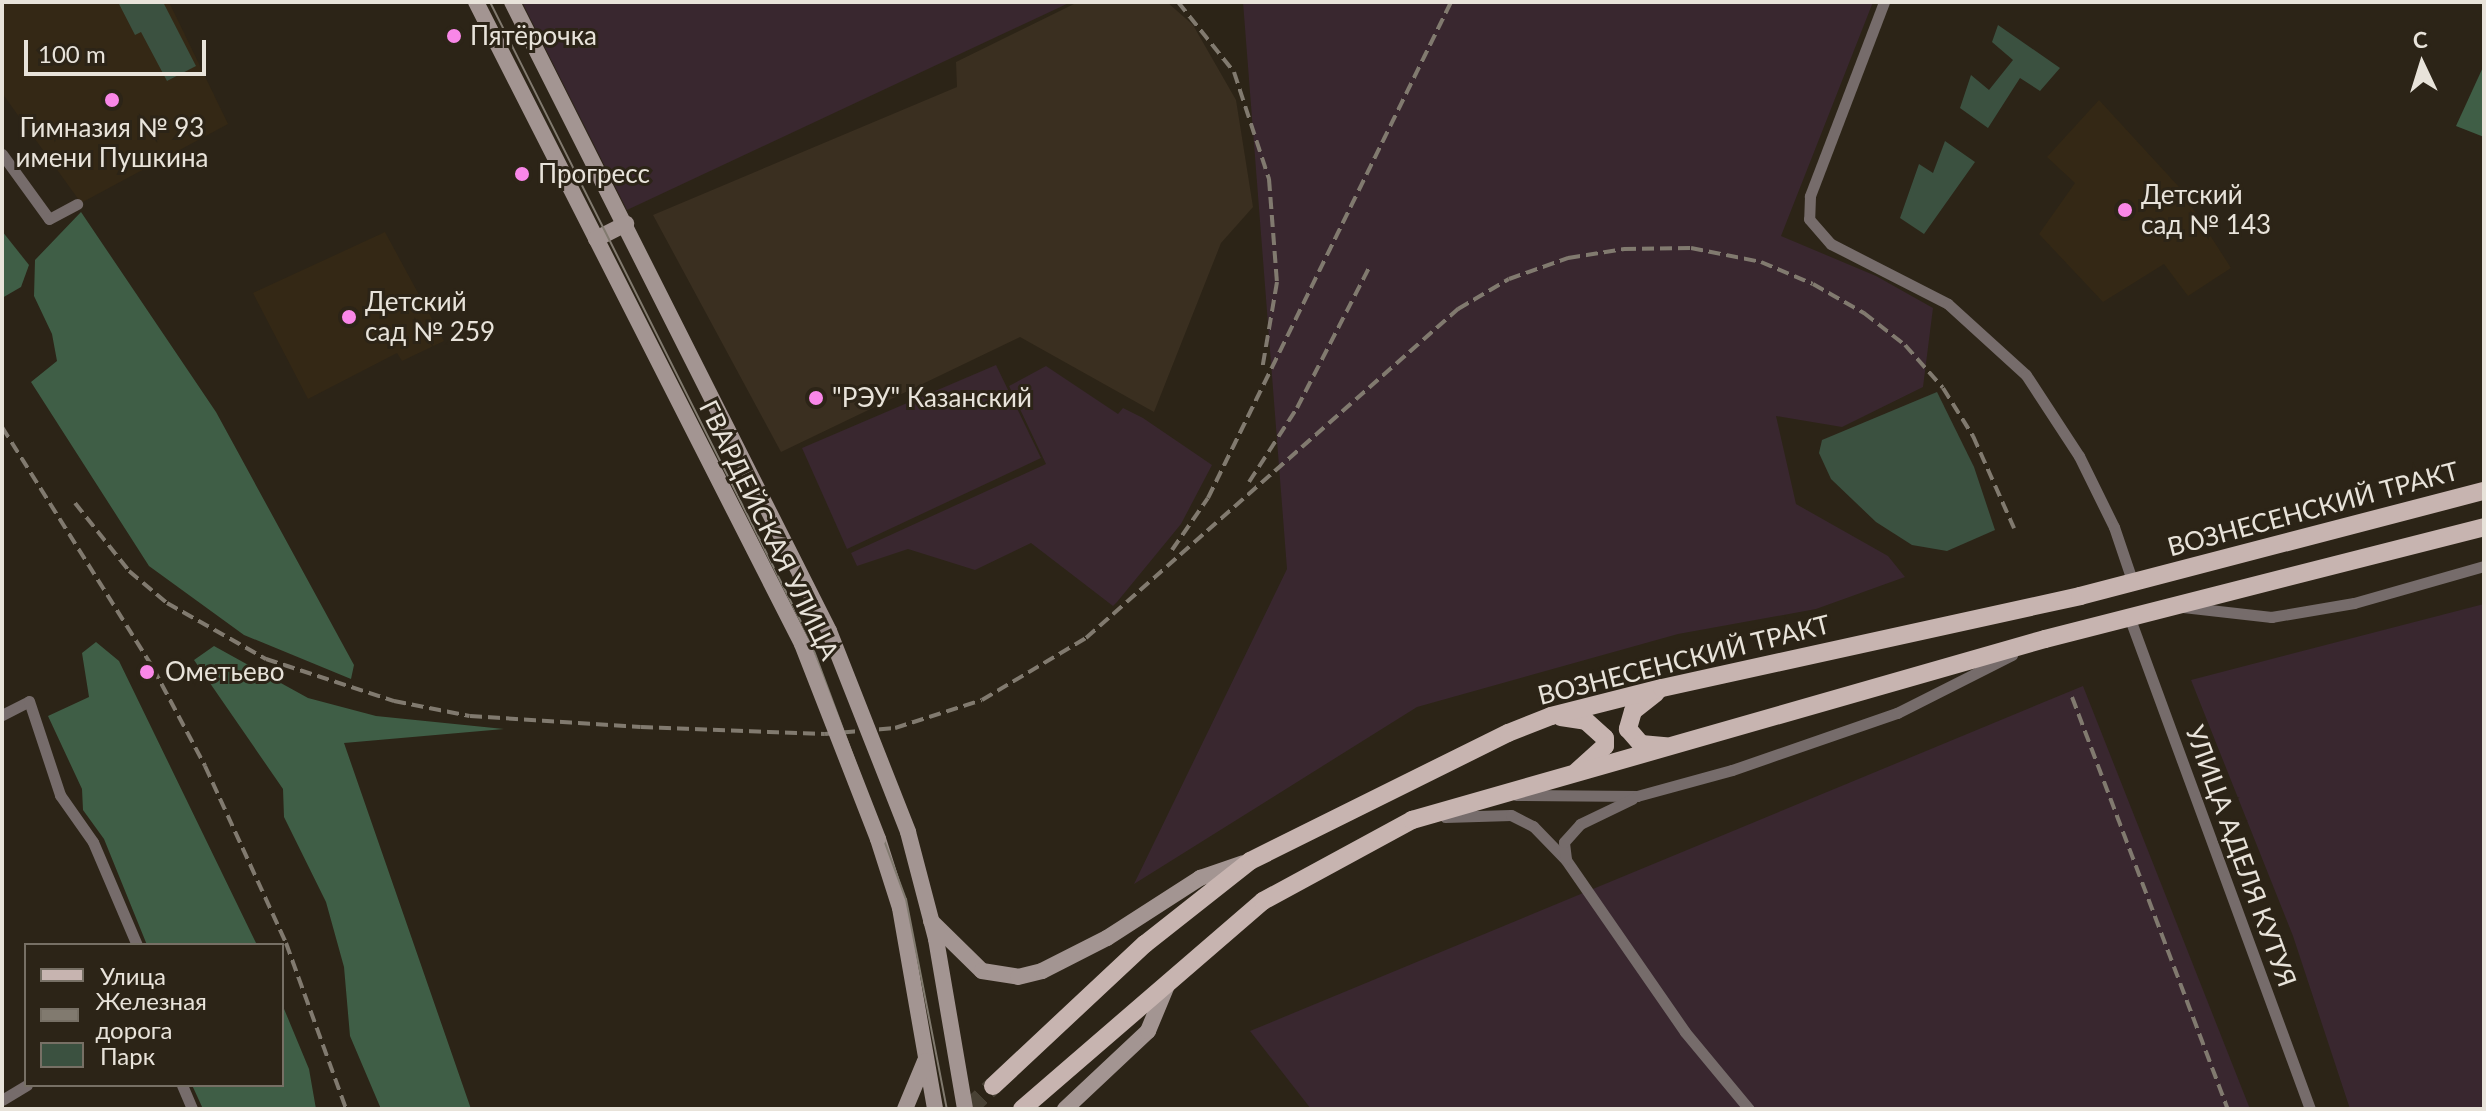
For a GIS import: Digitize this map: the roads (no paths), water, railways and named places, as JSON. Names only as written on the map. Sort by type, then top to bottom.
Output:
[{"type":"main road","name":"ГВАРДЕЙСКАЯ УЛИЦА","points":[[476,2],[802,644],[878,839],[900,908],[935,1109]]},
{"type":"main road","name":"ГВАРДЕЙСКАЯ УЛИЦА","points":[[512,2],[829,631],[908,832],[931,921],[965,1109]]},
{"type":"main road","points":[[596,239],[626,224]]},
{"type":"main road","name":"ВОЗНЕСЕНСКИЙ ТРАКТ","points":[[993,1086],[1145,944],[1250,861],[1442,761],[1551,716],[1662,688],[2133,583],[2484,491]]},
{"type":"main road","points":[[1022,1109],[1263,901],[1412,820],[1491,795],[1564,779],[1701,741],[2045,639],[2484,527]]},
{"type":"main road","points":[[1662,688],[1633,711],[1631,736],[1655,747],[1701,741]]},
{"type":"main road","points":[[1551,716],[1586,721],[1605,738],[1605,746],[1591,761],[1564,779]]},
{"type":"main road","points":[[931,921],[982,971],[1018,977],[1042,971],[1107,938],[1200,878],[1250,861]]},
{"type":"main road","points":[[1065,1109],[1148,1031],[1168,982]]},
{"type":"main road","points":[[905,1109],[926,1059]]},
{"type":"street","points":[[1884,2],[1810,196],[1809,219],[1831,244],[1948,304],[2026,375],[2079,456],[2114,527],[2133,583]]},
{"type":"street","points":[[2,154],[44,216],[52,220],[77,204]]},
{"type":"street","points":[[2174,606],[2271,617],[2354,603],[2484,566]]},
{"type":"street","name":"УЛИЦА АДЕЛЯ КУТУЯ","points":[[2130,619],[2310,1109]]},
{"type":"street","points":[[1566,860],[1564,842],[1580,824],[1637,796],[1897,713],[2045,639]]},
{"type":"street","points":[[2,715],[29,701],[60,795],[93,842],[136,943]]},
{"type":"street","points":[[1491,795],[1637,796]]},
{"type":"street","points":[[1412,820],[1511,815],[1533,826],[1566,860],[1685,1032],[1749,1109]]},
{"type":"street","points":[[2,1100],[24,1087]]},
{"type":"street","points":[[183,1087],[192,1109]]},
{"type":"tunnel","points":[[968,1109],[993,1086]]},
{"type":"tram line","points":[[490,2],[810,640],[906,899],[947,1109]]},
{"type":"railway","points":[[1178,2],[1234,72],[1269,179],[1277,282],[1262,370]]},
{"type":"railway","points":[[1172,550],[1208,498],[1451,2]]},
{"type":"railway","points":[[75,503],[129,571],[167,603],[266,659],[394,701],[470,716],[641,727],[825,734],[895,728],[982,700],[1086,638],[1458,309],[1509,279],[1568,258],[1624,249],[1691,248],[1761,262],[1813,284],[1864,313],[1905,345],[1943,388],[1973,436],[2014,528]]},
{"type":"railway","points":[[1249,482],[1297,408],[1370,266]]},
{"type":"railway","points":[[2,427],[153,668],[205,766],[286,943],[346,1109]]},
{"type":"railway","points":[[2072,697],[2228,1109]]},
{"type":"place","name":"Пятёрочка","points":[[454,36]]},
{"type":"place","name":"Гимназия № 93 имени Пушкина","points":[[112,100]]},
{"type":"place","name":"Прогресс","points":[[522,174]]},
{"type":"place","name":"Детский сад № 143","points":[[2125,210]]},
{"type":"place","name":"Детский сад № 259","points":[[349,317]]},
{"type":"place","name":"\"РЭУ\" Казанский","points":[[816,398]]},
{"type":"place","name":"Ометьево","points":[[147,672]]}]
